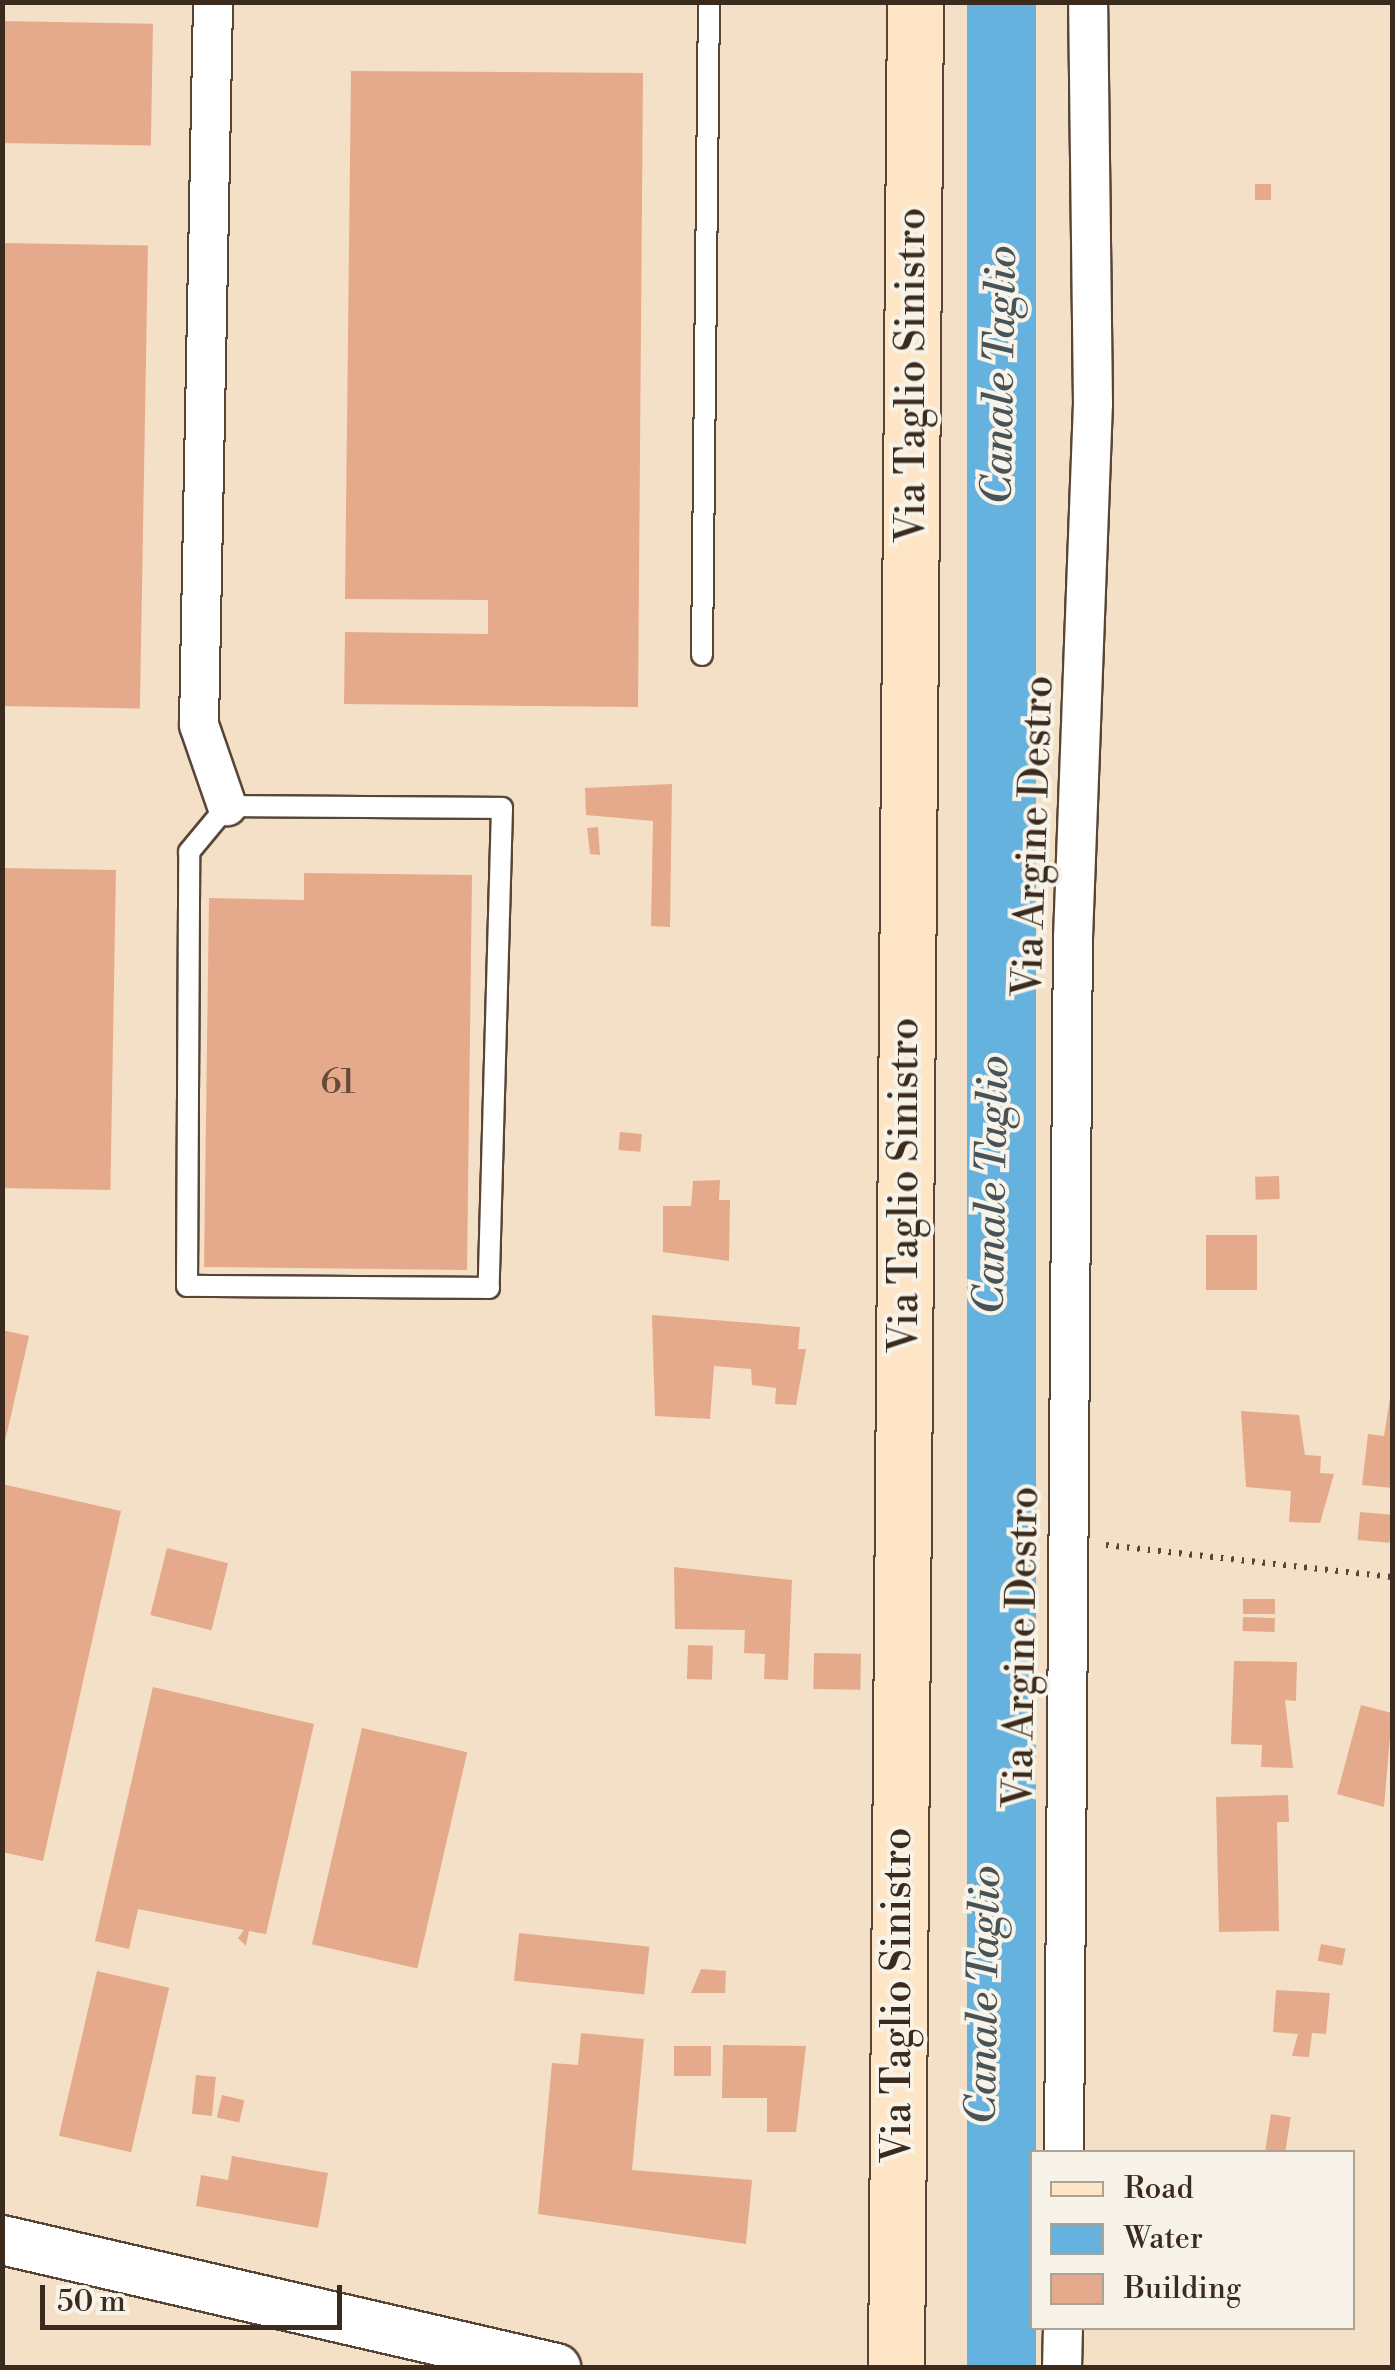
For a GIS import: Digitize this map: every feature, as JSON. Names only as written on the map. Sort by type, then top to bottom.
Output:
[{"type":"main road","name":"Via Taglio Sinistro","points":[[896,2368],[916,2]]},
{"type":"street","points":[[212,2],[199,726],[226,806]]},
{"type":"street","name":"Via Argine Destro","points":[[1064,2150],[1072,938],[1093,404],[1088,2]]},
{"type":"street","points":[[2,2240],[556,2368]]},
{"type":"street","points":[[1062,2368],[1063,2330]]},
{"type":"lane","points":[[702,654],[709,2]]},
{"type":"lane","points":[[226,806],[502,808],[489,1288],[187,1286],[188,852],[226,806]]},
{"type":"path","points":[[1069,1534],[1116,1548],[1392,1577]]},
{"type":"water","name":"Canale Taglio","points":[[967,3],[1036,3],[1036,2150],[1030,2150],[1030,2330],[1036,2330],[1036,2367],[967,2367]]},
{"type":"building","points":[[2,21],[153,24],[151,146],[2,143]]},
{"type":"building","points":[[351,71],[643,73],[638,707],[344,704],[345,632],[488,634],[488,600],[345,599]]},
{"type":"building","points":[[1255,184],[1271,184],[1271,200],[1255,200]]},
{"type":"building","points":[[2,243],[148,246],[140,708],[2,706]]},
{"type":"building","points":[[672,784],[670,927],[651,926],[653,821],[586,815],[585,788]]},
{"type":"building","points":[[598,827],[600,855],[590,854],[587,828]]},
{"type":"building","points":[[2,868],[116,870],[110,1190],[2,1188]]},
{"type":"building","points":[[304,873],[472,875],[467,1270],[204,1267],[209,898],[304,900]]},
{"type":"building","points":[[620,1132],[642,1134],[640,1152],[618,1150]]},
{"type":"building","points":[[1279,1176],[1280,1199],[1256,1200],[1255,1177]]},
{"type":"building","points":[[720,1180],[719,1200],[730,1200],[729,1261],[663,1252],[663,1206],[691,1206],[693,1181]]},
{"type":"building","points":[[1206,1235],[1257,1235],[1257,1290],[1206,1290]]},
{"type":"building","points":[[652,1315],[800,1327],[798,1349],[806,1349],[796,1405],[775,1404],[776,1388],[752,1385],[751,1369],[714,1366],[710,1419],[655,1416]]},
{"type":"building","points":[[2,1330],[29,1336],[4,1446],[2,1446]]},
{"type":"building","points":[[1392,1385],[1392,1488],[1362,1485],[1368,1434],[1384,1436]]},
{"type":"building","points":[[1241,1411],[1299,1415],[1305,1455],[1321,1456],[1320,1473],[1334,1474],[1320,1523],[1289,1522],[1291,1491],[1246,1487]]},
{"type":"building","points":[[2,1484],[121,1511],[43,1861],[2,1852]]},
{"type":"building","points":[[1360,1512],[1392,1515],[1389,1543],[1358,1540]]},
{"type":"building","points":[[167,1548],[228,1563],[211,1630],[150,1615]]},
{"type":"building","points":[[674,1567],[792,1580],[788,1680],[764,1679],[765,1654],[744,1653],[745,1630],[675,1629]]},
{"type":"building","points":[[1243,1599],[1275,1599],[1275,1614],[1243,1614]]},
{"type":"building","points":[[1243,1617],[1275,1618],[1274,1632],[1243,1631]]},
{"type":"building","points":[[688,1645],[713,1646],[712,1680],[687,1679]]},
{"type":"building","points":[[814,1653],[861,1654],[860,1690],[813,1689]]},
{"type":"building","points":[[1234,1661],[1297,1662],[1296,1701],[1285,1700],[1293,1768],[1261,1767],[1262,1745],[1231,1744]]},
{"type":"building","points":[[153,1687],[314,1724],[266,1934],[249,1931],[246,1946],[238,1938],[244,1930],[138,1909],[129,1949],[95,1941]]},
{"type":"building","points":[[1361,1705],[1392,1713],[1384,1807],[1337,1794]]},
{"type":"building","points":[[362,1728],[467,1752],[417,1969],[312,1944]]},
{"type":"building","points":[[1288,1795],[1289,1822],[1277,1822],[1279,1931],[1219,1932],[1216,1797]]},
{"type":"building","points":[[519,1933],[649,1947],[644,1994],[514,1981]]},
{"type":"building","points":[[1321,1944],[1346,1949],[1342,1965],[1318,1961]]},
{"type":"building","points":[[701,1969],[726,1971],[725,1993],[691,1993]]},
{"type":"building","points":[[97,1971],[169,1988],[131,2152],[59,2136]]},
{"type":"building","points":[[1276,1990],[1330,1993],[1326,2034],[1312,2033],[1309,2057],[1292,2056],[1298,2034],[1273,2032]]},
{"type":"building","points":[[581,2033],[644,2039],[632,2170],[752,2180],[746,2244],[538,2214],[552,2063],[578,2065]]},
{"type":"building","points":[[723,2045],[806,2046],[796,2132],[767,2132],[767,2098],[722,2098]]},
{"type":"building","points":[[674,2046],[711,2046],[711,2076],[674,2076]]},
{"type":"building","points":[[196,2075],[216,2077],[212,2116],[192,2114]]},
{"type":"building","points":[[222,2095],[244,2100],[239,2123],[217,2117]]},
{"type":"building","points":[[1271,2114],[1291,2117],[1286,2150],[1265,2150]]},
{"type":"building","points":[[232,2156],[328,2173],[318,2228],[196,2206],[201,2175],[228,2180]]}]
